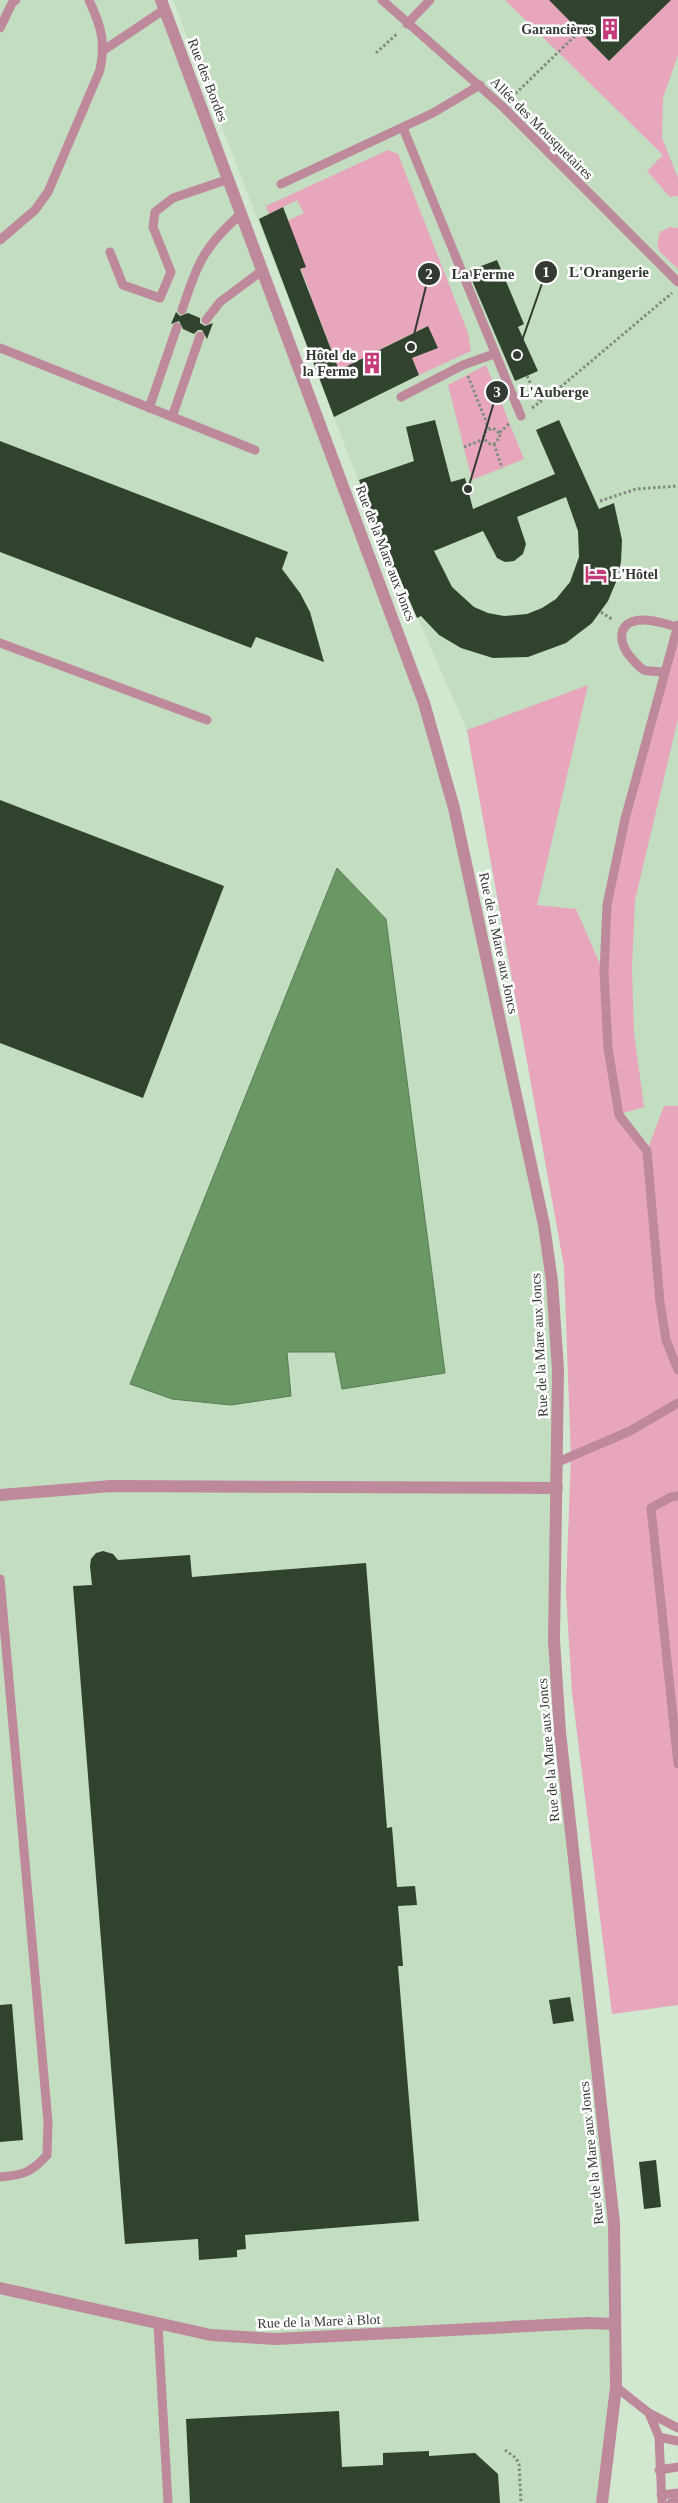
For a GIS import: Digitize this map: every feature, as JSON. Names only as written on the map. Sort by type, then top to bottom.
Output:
[{"type":"street","name":"Rue des Bordes","points":[[163,5],[228,176]]},
{"type":"street","name":"Rue de la Mare aux Joncs","points":[[228,176],[424,702],[454,808],[544,1226],[555,1323],[558,1462],[554,1640],[559,1713],[614,2223],[616,2387],[602,2503]]},
{"type":"street","points":[[0,1495],[111,1486],[557,1488]]},
{"type":"street","name":"Rue de la Mare à Blot","points":[[0,2288],[158,2325],[211,2335],[276,2339],[588,2323],[614,2324]]},
{"type":"lane","points":[[0,28],[12,3],[16,0]]},
{"type":"lane","points":[[0,240],[35,210],[48,192],[100,70],[104,50],[99,22],[89,0]]},
{"type":"lane","name":"Allée des Mousquetaires","points":[[382,0],[407,24],[503,106],[678,282]]},
{"type":"lane","points":[[407,24],[430,0]]},
{"type":"lane","points":[[104,50],[163,5]]},
{"type":"lane","points":[[282,184],[403,128],[480,85]]},
{"type":"lane","points":[[403,128],[521,416]]},
{"type":"lane","points":[[110,252],[123,285],[160,298],[171,272],[153,227],[155,212],[173,198],[228,176]]},
{"type":"lane","points":[[182,310],[198,263],[218,234],[242,213]]},
{"type":"lane","points":[[206,320],[220,302],[263,270]]},
{"type":"lane","points":[[149,408],[177,327]]},
{"type":"lane","points":[[172,417],[200,336]]},
{"type":"lane","points":[[0,348],[255,450]]},
{"type":"lane","points":[[401,397],[463,365],[494,354]]},
{"type":"lane","points":[[664,672],[643,670],[622,647],[620,639],[623,629],[632,622],[642,620],[678,626],[625,819],[607,905],[604,973],[608,1048],[620,1115],[647,1151],[660,1302],[666,1340],[678,1370]]},
{"type":"lane","points":[[0,643],[207,720]]},
{"type":"lane","points":[[558,1462],[630,1431],[678,1403]]},
{"type":"lane","points":[[678,1496],[672,1497],[651,1508],[678,1764]]},
{"type":"lane","points":[[0,1579],[48,2122],[47,2155],[35,2169],[18,2176],[0,2177]]},
{"type":"lane","points":[[158,2325],[168,2503]]},
{"type":"lane","points":[[616,2387],[649,2413],[678,2428]]},
{"type":"lane","points":[[649,2413],[660,2437],[659,2470],[661,2499],[678,2493]]},
{"type":"lane","points":[[660,2437],[678,2441]]},
{"type":"lane","points":[[659,2470],[678,2467]]},
{"type":"lane","points":[[671,2503],[678,2502]]},
{"type":"path","points":[[376,53],[407,24]]},
{"type":"path","points":[[503,106],[580,31]]},
{"type":"path","points":[[563,385],[678,288]]},
{"type":"path","points":[[463,365],[489,429]]},
{"type":"path","points":[[527,376],[540,402]]},
{"type":"path","points":[[489,429],[493,428],[499,433],[500,438],[494,444]]},
{"type":"path","points":[[464,447],[484,438],[486,431],[489,429]]},
{"type":"path","points":[[484,438],[486,442],[494,444]]},
{"type":"path","points":[[494,444],[502,468]]},
{"type":"path","points":[[600,501],[636,489],[678,486]]},
{"type":"path","points":[[505,2450],[516,2458],[519,2464],[521,2503]]},
{"type":"shaded area","points":[[0,0],[161,0],[340,474],[454,808],[552,1281],[554,1640],[608,2163],[614,2324],[601,2503],[0,2503]]},
{"type":"shaded area","points":[[173,0],[678,0],[678,2005],[612,2014],[572,1692],[566,1591],[571,1457],[564,1266],[467,730],[405,589],[392,568]]},
{"type":"shaded area","points":[[505,0],[554,0],[552,3],[609,61],[666,0],[678,0],[678,55],[663,98],[662,138],[678,178],[678,196],[670,197],[647,171],[663,155]]},
{"type":"shaded area","points":[[388,150],[398,154],[468,333],[471,351],[419,375],[412,358],[438,348],[427,326],[339,370],[317,312],[291,303],[311,295],[283,223],[304,213],[297,200],[269,214],[266,206]]},
{"type":"shaded area","points":[[670,227],[678,228],[678,269],[660,252],[657,245],[660,232]]},
{"type":"shaded area","points":[[486,365],[524,459],[472,480],[448,385]]},
{"type":"shaded area","points":[[678,625],[678,719],[635,900],[632,968],[634,1033],[644,1107],[620,1114],[647,1151],[664,1106],[678,1106],[678,2005],[612,2014],[572,1692],[566,1591],[571,1457],[564,1266],[467,730],[588,685],[537,905],[576,909],[603,971],[607,905]]},
{"type":"shaded area","points":[[337,868],[386,919],[445,1373],[342,1389],[335,1352],[287,1352],[291,1396],[231,1405],[172,1399],[130,1384]]},
{"type":"building","name":"Garancières","points":[[549,0],[671,0],[609,61]]},
{"type":"building","points":[[283,207],[306,267],[300,269],[339,370],[428,326],[438,348],[412,358],[419,375],[334,417],[259,219]]},
{"type":"building","points":[[497,260],[524,324],[518,327],[538,371],[515,381],[468,271]]},
{"type":"building","points":[[176,312],[180,316],[188,313],[200,318],[200,323],[205,326],[213,323],[207,339],[202,330],[198,330],[194,334],[183,329],[179,321],[171,324]]},
{"type":"building","points":[[435,420],[451,482],[465,478],[473,509],[555,474],[536,430],[559,420],[599,509],[614,503],[622,540],[621,562],[616,582],[608,601],[592,623],[566,643],[528,657],[493,658],[461,648],[439,635],[421,616],[417,618],[395,567],[392,568],[359,480],[414,461],[406,427]],"holes":[[[566,497],[578,531],[579,557],[570,582],[556,599],[542,608],[527,614],[504,616],[488,613],[474,607],[452,587],[434,551],[483,531],[497,558],[505,562],[514,561],[523,554],[526,544],[517,517]]]},
{"type":"building","points":[[0,441],[288,552],[282,569],[300,593],[310,612],[324,662],[256,637],[251,648],[0,552]]},
{"type":"building","points":[[0,800],[224,886],[143,1098],[0,1043]]},
{"type":"building","points":[[103,1551],[113,1554],[118,1560],[190,1555],[192,1577],[366,1563],[387,1828],[392,1827],[397,1887],[415,1886],[417,1905],[398,1906],[403,1966],[398,1966],[419,2221],[245,2235],[246,2249],[237,2250],[237,2257],[199,2260],[198,2239],[125,2244],[73,1586],[92,1585],[91,1559],[96,1553]]},
{"type":"building","points":[[570,1997],[574,2021],[553,2024],[549,2000]]},
{"type":"building","points":[[12,2004],[23,2140],[0,2142],[0,2005]]},
{"type":"building","points":[[656,2160],[661,2207],[644,2209],[639,2162]]},
{"type":"building","points":[[339,2411],[342,2467],[383,2465],[383,2453],[429,2451],[429,2456],[475,2453],[498,2474],[500,2503],[190,2503],[186,2419]]},
{"type":"place","name":"Garancières","points":[[610,29]]},
{"type":"place","name":"La Ferme","points":[[411,347]]},
{"type":"place","name":"L'Orangerie","points":[[517,355]]},
{"type":"place","name":"Hôtel de la Ferme","points":[[372,363]]},
{"type":"place","name":"L'Auberge","points":[[468,489]]},
{"type":"place","name":"L'Hôtel","points":[[596,574]]}]
